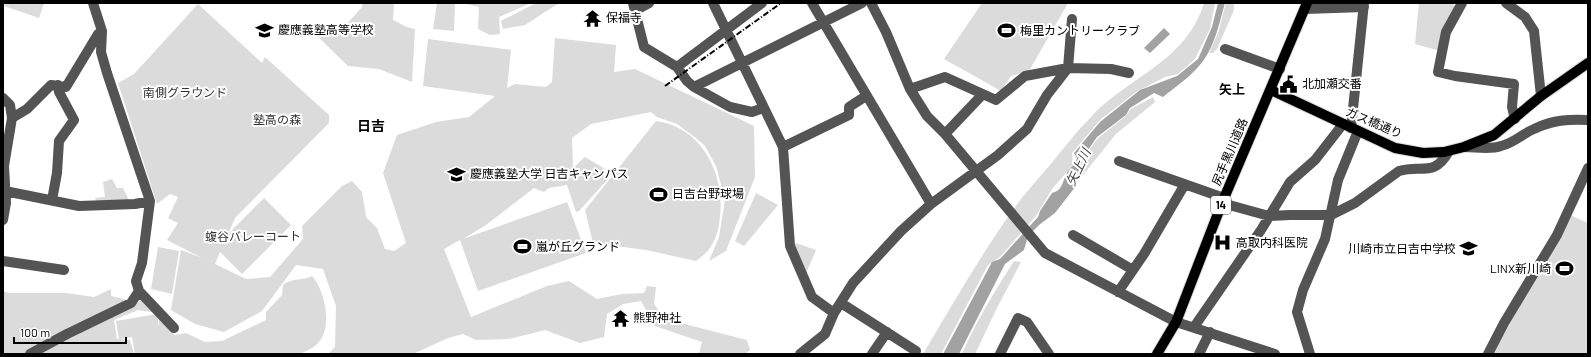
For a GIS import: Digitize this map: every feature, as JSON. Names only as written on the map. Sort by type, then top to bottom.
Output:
[{"type":"main road","name":"尻手黒川道路","points":[[1157,354],[1176,322],[1223,201],[1306,6]]},
{"type":"main road","name":"ガス橋通り","points":[[1271,90],[1395,148],[1423,153],[1449,151],[1464,147],[1494,135],[1541,96],[1588,62]]},
{"type":"street","points":[[93,3],[102,30],[101,52],[107,73],[150,201],[142,263],[136,281],[139,290],[174,328]]},
{"type":"street","points":[[650,3],[635,6],[644,46],[677,67],[687,81],[694,87],[738,110],[752,112],[763,108]]},
{"type":"street","points":[[713,3],[782,147],[790,246],[812,297],[834,314]]},
{"type":"street","points":[[677,67],[762,3]]},
{"type":"street","points":[[812,3],[930,204]]},
{"type":"street","points":[[694,87],[862,3]]},
{"type":"street","points":[[871,3],[886,32],[910,89],[927,116],[977,170],[1042,250],[1073,269],[1176,322],[1210,332],[1263,352],[1274,354]]},
{"type":"street","points":[[1462,3],[1446,32],[1438,72],[1455,76],[1514,84],[1512,107],[1515,119]]},
{"type":"street","points":[[1506,3],[1525,17],[1534,31],[1541,96]]},
{"type":"street","points":[[1306,6],[1364,5],[1351,128],[1325,240],[1302,290],[1297,312],[1310,354]]},
{"type":"street","points":[[800,354],[824,334],[834,314],[858,279],[901,231],[930,204],[998,155],[1027,129],[1046,95],[1068,68],[1072,19]]},
{"type":"street","points":[[12,118],[27,109],[50,85],[66,87],[94,40],[102,30]]},
{"type":"street","points":[[1225,49],[1280,69]]},
{"type":"street","points":[[910,89],[945,77],[996,100],[1024,76],[1068,68],[1111,69],[1129,72]]},
{"type":"street","points":[[52,200],[57,173],[59,141],[74,120],[59,92],[58,85]]},
{"type":"street","points":[[945,134],[982,95]]},
{"type":"street","points":[[782,147],[849,115],[849,107],[866,96]]},
{"type":"street","points":[[3,98],[10,105],[12,118],[4,166],[6,203],[3,220]]},
{"type":"street","points":[[1464,147],[1500,147],[1512,143],[1534,129],[1551,122],[1567,119],[1588,120]]},
{"type":"street","points":[[1194,327],[1269,216],[1290,182],[1351,128]]},
{"type":"street","points":[[1120,161],[1185,184],[1223,201],[1269,216],[1331,215],[1355,203],[1399,171],[1404,169],[1433,169],[1449,151]]},
{"type":"street","points":[[1488,354],[1504,323],[1557,235],[1588,168]]},
{"type":"street","points":[[1118,292],[1185,184]]},
{"type":"street","points":[[5,191],[79,206],[135,204],[150,201]]},
{"type":"street","points":[[1073,235],[1133,270]]},
{"type":"street","points":[[3,261],[64,270]]},
{"type":"street","points":[[30,354],[131,303],[139,290]]},
{"type":"street","points":[[841,303],[916,351]]},
{"type":"street","points":[[1000,354],[1018,318],[1027,322],[1049,354]]},
{"type":"street","points":[[872,354],[887,332]]},
{"type":"street","points":[[1198,354],[1210,332]]},
{"type":"green space","points":[[5,3],[44,3],[39,18],[4,6]]},
{"type":"green space","points":[[362,3],[394,3],[393,20],[415,29],[412,82],[379,69],[348,66],[306,25],[317,27],[347,24],[362,7]]},
{"type":"green space","points":[[437,3],[455,3],[454,31],[433,29]]},
{"type":"green space","points":[[462,3],[531,3],[499,17],[500,34],[490,35],[478,29],[479,7]]},
{"type":"green space","points":[[536,3],[559,3],[525,25],[503,29],[501,21]]},
{"type":"green space","name":"梅里カントリークラブ","points":[[982,3],[1068,3],[1029,71],[1011,76],[1001,91],[944,59]]},
{"type":"green space","points":[[1204,3],[1215,3],[1210,29],[1195,59],[1178,74],[1165,77],[1136,92],[1101,119],[1072,153],[1073,165],[1052,189],[1036,216],[1000,257],[988,265],[941,354],[923,354],[978,263],[1022,198],[1091,117],[1122,90],[1155,67],[1184,40],[1196,23]]},
{"type":"green space","points":[[1226,3],[1234,3],[1234,10],[1217,49],[1213,53],[1209,53],[1218,33]]},
{"type":"green space","points":[[1419,3],[1452,3],[1455,7],[1440,51],[1415,44]]},
{"type":"green space","points":[[198,4],[262,63],[265,57],[329,115],[329,123],[235,218],[228,234],[264,198],[291,225],[242,274],[220,252],[215,264],[246,279],[270,277],[303,239],[302,226],[342,186],[352,181],[362,192],[366,217],[377,228],[385,249],[394,251],[406,243],[383,173],[397,135],[436,122],[469,117],[495,96],[423,86],[428,39],[511,50],[507,88],[515,84],[546,87],[552,82],[555,38],[616,45],[614,72],[635,69],[754,126],[755,177],[726,251],[709,261],[719,237],[725,200],[716,166],[705,146],[677,124],[657,117],[651,112],[591,124],[572,138],[573,168],[585,157],[605,169],[602,174],[608,179],[579,211],[576,212],[567,185],[549,188],[544,192],[534,188],[486,225],[463,239],[567,202],[586,253],[478,291],[460,240],[444,249],[471,317],[547,286],[569,281],[597,299],[622,294],[644,293],[647,286],[656,287],[654,304],[665,319],[747,340],[750,350],[745,354],[699,354],[702,342],[655,326],[641,301],[623,304],[607,314],[604,337],[580,343],[545,330],[509,339],[476,340],[463,334],[448,338],[413,354],[328,354],[335,347],[336,306],[323,269],[296,265],[262,311],[224,332],[195,324],[171,310],[181,250],[202,258],[167,240],[178,223],[168,218],[178,197],[170,194],[157,204],[118,83],[134,74]]},
{"type":"green space","points":[[1153,97],[1155,102],[1116,134],[1079,180],[1087,153],[1098,138],[1126,116],[1131,109]]},
{"type":"green space","name":"日吉台野球場","points":[[656,121],[672,125],[686,132],[698,143],[707,155],[714,169],[719,185],[721,201],[720,217],[715,239],[710,248],[696,261],[646,250],[593,243],[585,210]]},
{"type":"green space","points":[[112,179],[117,188],[123,188],[129,200],[96,201],[95,198],[105,197],[103,182]]},
{"type":"green space","points":[[756,193],[778,205],[744,246],[735,241]]},
{"type":"green space","name":"LINX新川崎","points":[[1570,215],[1588,223],[1588,354],[1491,354]]},
{"type":"green space","points":[[796,243],[816,250],[805,276],[792,247]]},
{"type":"green space","points":[[158,247],[179,251],[172,294],[151,289]]},
{"type":"green space","points":[[1014,261],[1021,262],[975,354],[962,354],[980,318]]},
{"type":"green space","points":[[312,276],[317,282],[324,299],[326,309],[325,328],[323,336],[316,345],[300,354],[135,354],[132,337],[121,339],[130,340],[134,354],[3,354],[3,291],[9,293],[66,293],[94,297],[111,289],[111,296],[124,299],[127,309],[145,298],[158,313],[138,310],[114,320],[117,339],[119,339],[116,321],[157,314],[159,327],[159,315],[172,330],[174,335],[186,333],[205,342],[222,341],[266,320],[266,312],[282,295],[283,285],[290,281]]},
{"type":"water","name":"矢上川","points":[[1218,3],[1225,3],[1212,45],[1204,60],[1191,74],[1163,97],[1154,93],[1130,108],[1126,115],[1097,137],[1086,153],[1074,182],[1076,186],[1055,213],[1039,225],[1028,236],[1024,250],[1005,264],[959,354],[943,354],[992,262],[1000,259],[1038,217],[1040,211],[1052,193],[1059,190],[1066,174],[1077,158],[1074,153],[1100,122],[1140,90],[1177,76],[1198,59],[1212,27]]},
{"type":"water","points":[[1164,28],[1170,34],[1150,53],[1144,48]]},
{"type":"railway","points":[[665,86],[781,3]]},
{"type":"place","name":"保福寺","points":[[593,18]]},
{"type":"place","name":"慶應義塾高等学校","points":[[265,30]]},
{"type":"place","name":"梅里カントリークラブ","points":[[1007,31]]},
{"type":"place","name":"北加瀬交番","points":[[1289,84]]},
{"type":"place","name":"慶應義塾大学 日吉キャンパス","points":[[457,174]]},
{"type":"place","name":"日吉台野球場","points":[[659,194]]},
{"type":"place","name":"高取内科医院","points":[[1223,243]]},
{"type":"place","name":"嵐が丘グランド","points":[[523,247]]},
{"type":"place","name":"川崎市立日吉中学校","points":[[1469,249]]},
{"type":"place","name":"LINX新川崎","points":[[1564,269]]},
{"type":"place","name":"熊野神社","points":[[620,318]]},
{"type":"district","name":"矢上","points":[[1232,89]]},
{"type":"district","name":"日吉","points":[[371,126]]},
{"type":"park label","name":"南側グラウンド","points":[[185,93]]},
{"type":"park label","name":"塾高の森","points":[[277,120]]},
{"type":"park label","name":"蝮谷バレーコート","points":[[253,237]]}]
